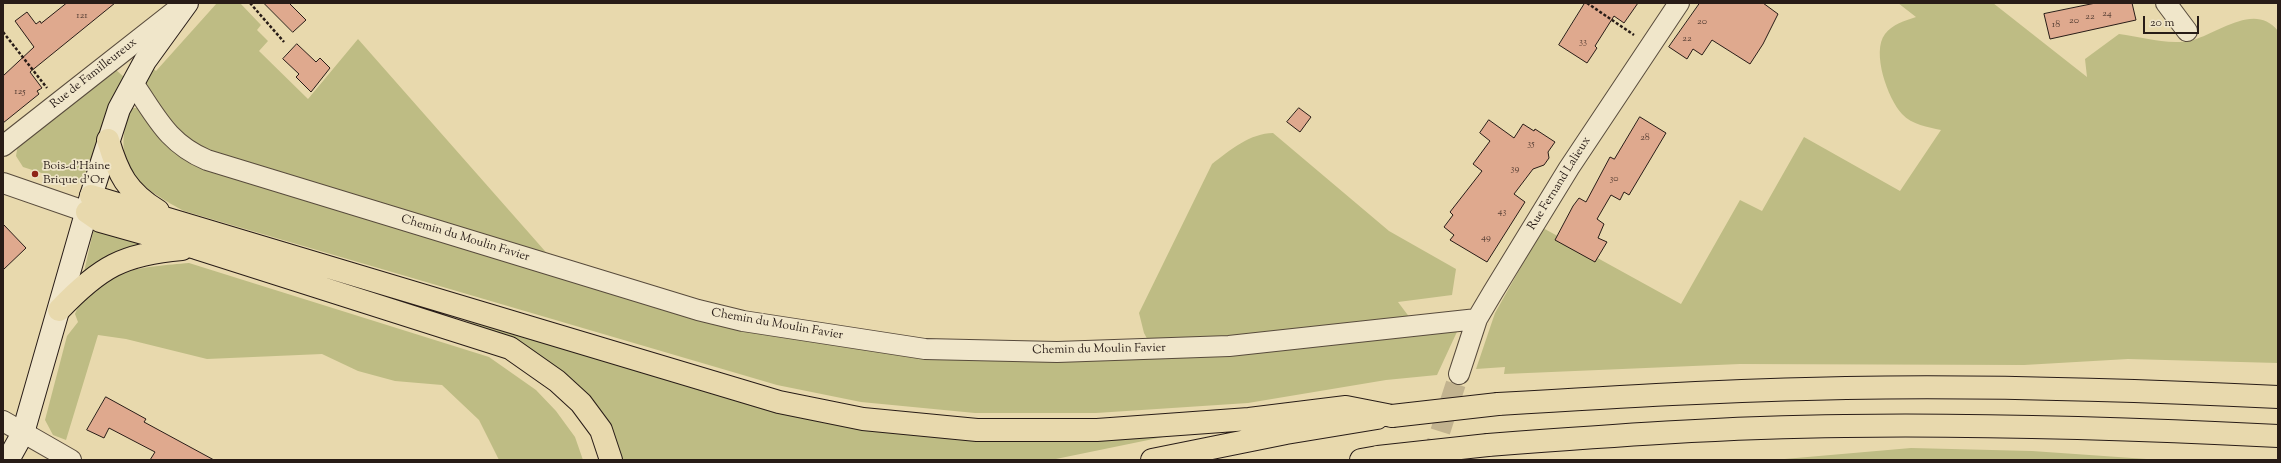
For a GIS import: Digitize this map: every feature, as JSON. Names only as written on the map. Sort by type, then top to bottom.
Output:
[{"type":"highway","points":[[108,140],[117,168],[128,187],[141,200],[173,220]]},
{"type":"highway","points":[[89,204],[173,220],[779,402],[863,419],[977,430],[1097,430],[1249,419],[1346,407],[1392,416]]},
{"type":"highway","points":[[89,204],[100,220],[196,248],[510,348],[557,381],[581,403],[601,430],[611,460]]},
{"type":"highway","points":[[59,310],[80,287],[95,276],[131,257],[150,252],[196,248]]},
{"type":"highway","points":[[1152,460],[1286,433],[1392,416],[1498,404],[1669,393],[1848,388],[2102,389],[2278,397]]},
{"type":"highway","points":[[1371,459],[1488,445],[1674,432],[1844,426],[2098,428],[2278,436]]},
{"type":"street","name":"Rue de Familleureux","points":[[8,460],[23,433],[89,204],[119,109],[133,83],[186,3]]},
{"type":"street","name":"Rue de Familleureux","points":[[3,146],[186,3]]},
{"type":"street","name":"Rue Fernand Lalieux","points":[[1459,374],[1477,320],[1569,168],[1679,3]]},
{"type":"street","points":[[2166,3],[2187,31]]},
{"type":"street","name":"Chemin du Moulin Favier","points":[[133,83],[174,142],[192,154],[206,160],[698,310],[743,321],[924,349],[1057,352],[1229,346],[1477,320]]},
{"type":"street","points":[[3,183],[89,204]]},
{"type":"street","points":[[3,421],[71,460]]},
{"type":"path","points":[[250,3],[284,42]]},
{"type":"path","points":[[1587,3],[1650,46]]},
{"type":"path","points":[[3,32],[58,102]]},
{"type":"shaded area","points":[[217,3],[240,3],[261,25],[257,30],[268,41],[259,51],[308,99],[358,39],[559,267],[837,336],[1152,348],[1144,333],[1139,313],[1212,164],[1241,143],[1257,136],[1273,133],[1389,231],[1456,269],[1452,295],[1398,302],[1416,326],[1462,321],[1437,375],[1386,380],[1248,403],[1096,413],[975,413],[861,402],[777,385],[184,211],[152,192],[140,182],[132,172],[126,160],[124,146],[125,129],[130,108],[140,108],[133,83],[145,61],[156,71]]},
{"type":"shaded area","points":[[1898,3],[1993,3],[2087,77],[2085,59],[2119,34],[2165,42],[2184,42],[2248,19],[2259,19],[2269,23],[2278,31],[2278,363],[2128,359],[2024,365],[1740,364],[1504,374],[1505,367],[1476,369],[1495,313],[1543,228],[1681,304],[1740,200],[1762,211],[1804,137],[1900,191],[1941,130],[1920,125],[1906,118],[1891,98],[1887,87],[1881,63],[1881,42],[1885,34],[1899,23],[1916,17]]},
{"type":"shaded area","points":[[116,70],[124,77],[123,82],[102,138],[82,182],[76,184],[23,167],[16,156],[18,144]]},
{"type":"shaded area","points":[[96,229],[140,240],[142,247],[84,272],[93,232]]},
{"type":"shaded area","points":[[189,263],[489,357],[536,390],[556,411],[575,437],[583,460],[499,460],[479,420],[442,385],[395,381],[358,371],[322,354],[207,359],[126,339],[98,335],[66,440],[53,435],[45,420],[67,336],[78,322],[75,314],[84,299],[95,287],[123,273],[156,266]]},
{"type":"shaded area","points":[[464,320],[587,356],[861,427],[976,441],[1098,438],[1197,430],[1051,460],[619,460],[515,344]]},
{"type":"shaded area","points":[[1911,448],[2032,451],[2161,460],[1773,460]]},
{"type":"building","points":[[67,3],[115,3],[30,72],[42,88],[37,91],[39,94],[3,123],[3,76],[34,47],[15,21],[27,12],[36,24],[40,21],[41,23]]},
{"type":"building","points":[[264,3],[289,3],[306,20],[293,32]]},
{"type":"building","points":[[1585,3],[1638,3],[1624,23],[1614,16],[1595,46],[1597,48],[1587,63],[1559,45]]},
{"type":"building","points":[[1700,3],[1763,3],[1778,14],[1763,44],[1750,64],[1712,40],[1702,55],[1693,49],[1687,59],[1669,47]]},
{"type":"building","points":[[2096,3],[2132,3],[2136,20],[2050,39],[2044,14]]},
{"type":"building","points":[[297,44],[316,62],[320,58],[330,68],[311,92],[296,77],[299,74],[283,59]]},
{"type":"building","points":[[1299,108],[1311,117],[1300,132],[1287,122]]},
{"type":"building","points":[[1640,117],[1666,133],[1629,195],[1624,192],[1620,200],[1611,195],[1597,219],[1604,224],[1598,238],[1607,242],[1595,262],[1555,240],[1573,206],[1579,198],[1586,202],[1610,157],[1614,159]]},
{"type":"building","points":[[1489,120],[1514,138],[1523,124],[1534,131],[1535,129],[1555,142],[1548,152],[1549,158],[1544,165],[1533,169],[1514,194],[1525,202],[1487,262],[1450,240],[1454,235],[1444,227],[1453,215],[1450,212],[1482,171],[1473,164],[1490,141],[1480,133]]},
{"type":"building","points":[[3,224],[26,248],[3,270]]},
{"type":"building","points":[[106,397],[146,419],[144,422],[214,460],[150,460],[155,452],[109,428],[104,438],[87,430]]},
{"type":"tunnel","points":[[1431,460],[1459,374]]},
{"type":"place","name":"Bois-d'Haine Brique d'Or","points":[[35,174]]}]
